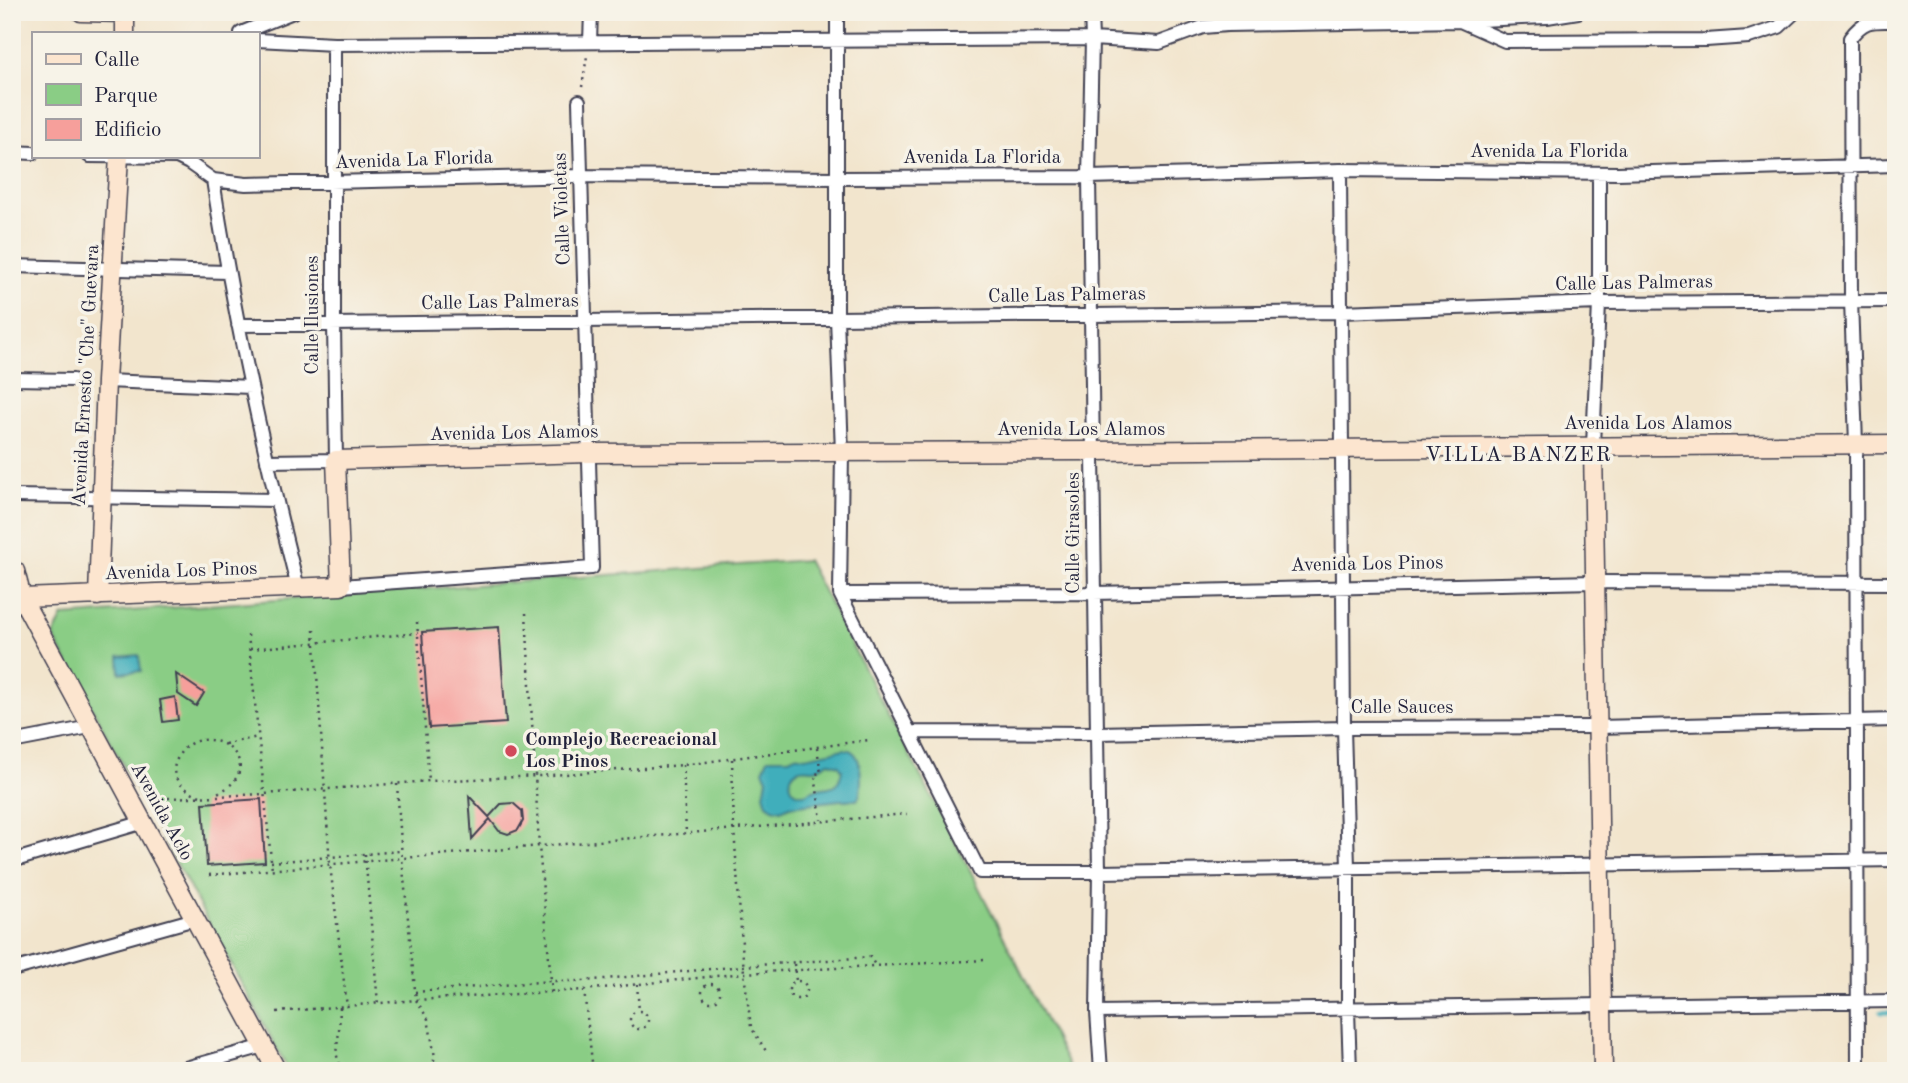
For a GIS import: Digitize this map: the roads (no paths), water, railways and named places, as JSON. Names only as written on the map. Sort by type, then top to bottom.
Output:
[{"type":"street","points":[[81,12],[125,13],[125,32]]},
{"type":"street","points":[[243,32],[292,12]]},
{"type":"street","points":[[590,42],[591,12]]},
{"type":"street","points":[[837,12],[837,318],[842,453],[840,594],[980,872],[1896,860]]},
{"type":"street","name":"Calle Girasoles","points":[[1091,12],[1089,177],[1099,872],[1097,1012],[1101,1071]]},
{"type":"street","points":[[259,40],[334,44],[1092,39],[1159,43],[1227,19],[1465,20],[1521,15],[1548,17],[1578,12]]},
{"type":"street","points":[[1465,20],[1505,41],[1706,40],[1749,37],[1779,27],[1795,12]]},
{"type":"street","points":[[1858,1071],[1856,444],[1851,300],[1850,38],[1859,26],[1870,21],[1896,21]]},
{"type":"street","name":"Calle Ilusiones","points":[[334,44],[334,324],[341,586]]},
{"type":"street","name":"Calle Violetas","points":[[341,586],[592,568],[579,101]]},
{"type":"street","points":[[12,152],[32,153]]},
{"type":"street","name":"Avenida Ernesto \"Che\" Guevara","points":[[98,596],[106,381],[119,158]]},
{"type":"street","name":"Avenida La Florida","points":[[179,158],[213,180],[246,184],[580,176],[1089,177],[1340,170],[1599,173],[1896,164]]},
{"type":"street","points":[[1340,170],[1344,728],[1350,1071]]},
{"type":"street","points":[[1599,173],[1599,303],[1593,446],[1603,1071]]},
{"type":"street","points":[[213,180],[238,325],[298,588]]},
{"type":"street","points":[[12,266],[227,272]]},
{"type":"street","name":"Calle Las Palmeras","points":[[238,325],[1341,312],[1599,303],[1896,301]]},
{"type":"street","points":[[12,379],[73,380]]},
{"type":"street","points":[[106,381],[251,387]]},
{"type":"street","name":"Avenida Los Alamos","points":[[267,461],[590,453],[1093,452],[1896,444]]},
{"type":"street","points":[[12,496],[276,500]]},
{"type":"street","name":"Avenida Aclo","points":[[13,568],[25,603],[90,727],[277,1071]]},
{"type":"street","name":"Avenida Los Pinos","points":[[840,594],[1094,593],[1595,582],[1896,583]]},
{"type":"street","name":"Avenida Los Pinos","points":[[25,603],[98,596],[341,586]]},
{"type":"street","name":"Calle Sauces","points":[[909,732],[1097,733],[1597,727],[1896,720]]},
{"type":"street","points":[[12,742],[90,727]]},
{"type":"street","points":[[12,861],[144,822]]},
{"type":"street","points":[[12,970],[195,919]]},
{"type":"street","points":[[1097,1012],[1896,1001]]},
{"type":"street","points":[[175,1071],[264,1046]]},
{"type":"water","points":[[139,655],[141,671],[120,673],[119,657]]},
{"type":"water","points":[[844,749],[855,754],[861,784],[857,800],[790,806],[781,810],[767,804],[764,794],[767,779],[763,770],[768,758],[789,758],[795,755],[805,757]],"holes":[[[829,762],[839,765],[842,770],[835,785],[806,794],[798,794],[792,788],[791,776],[797,770],[816,769]]]},
{"type":"waterway","points":[[1881,1012],[1896,1013]]},
{"type":"place","name":"Complejo Recreacional Los Pinos","points":[[511,751]]},
{"type":"district","name":"VILLA BANZER","points":[[1519,455]]}]
